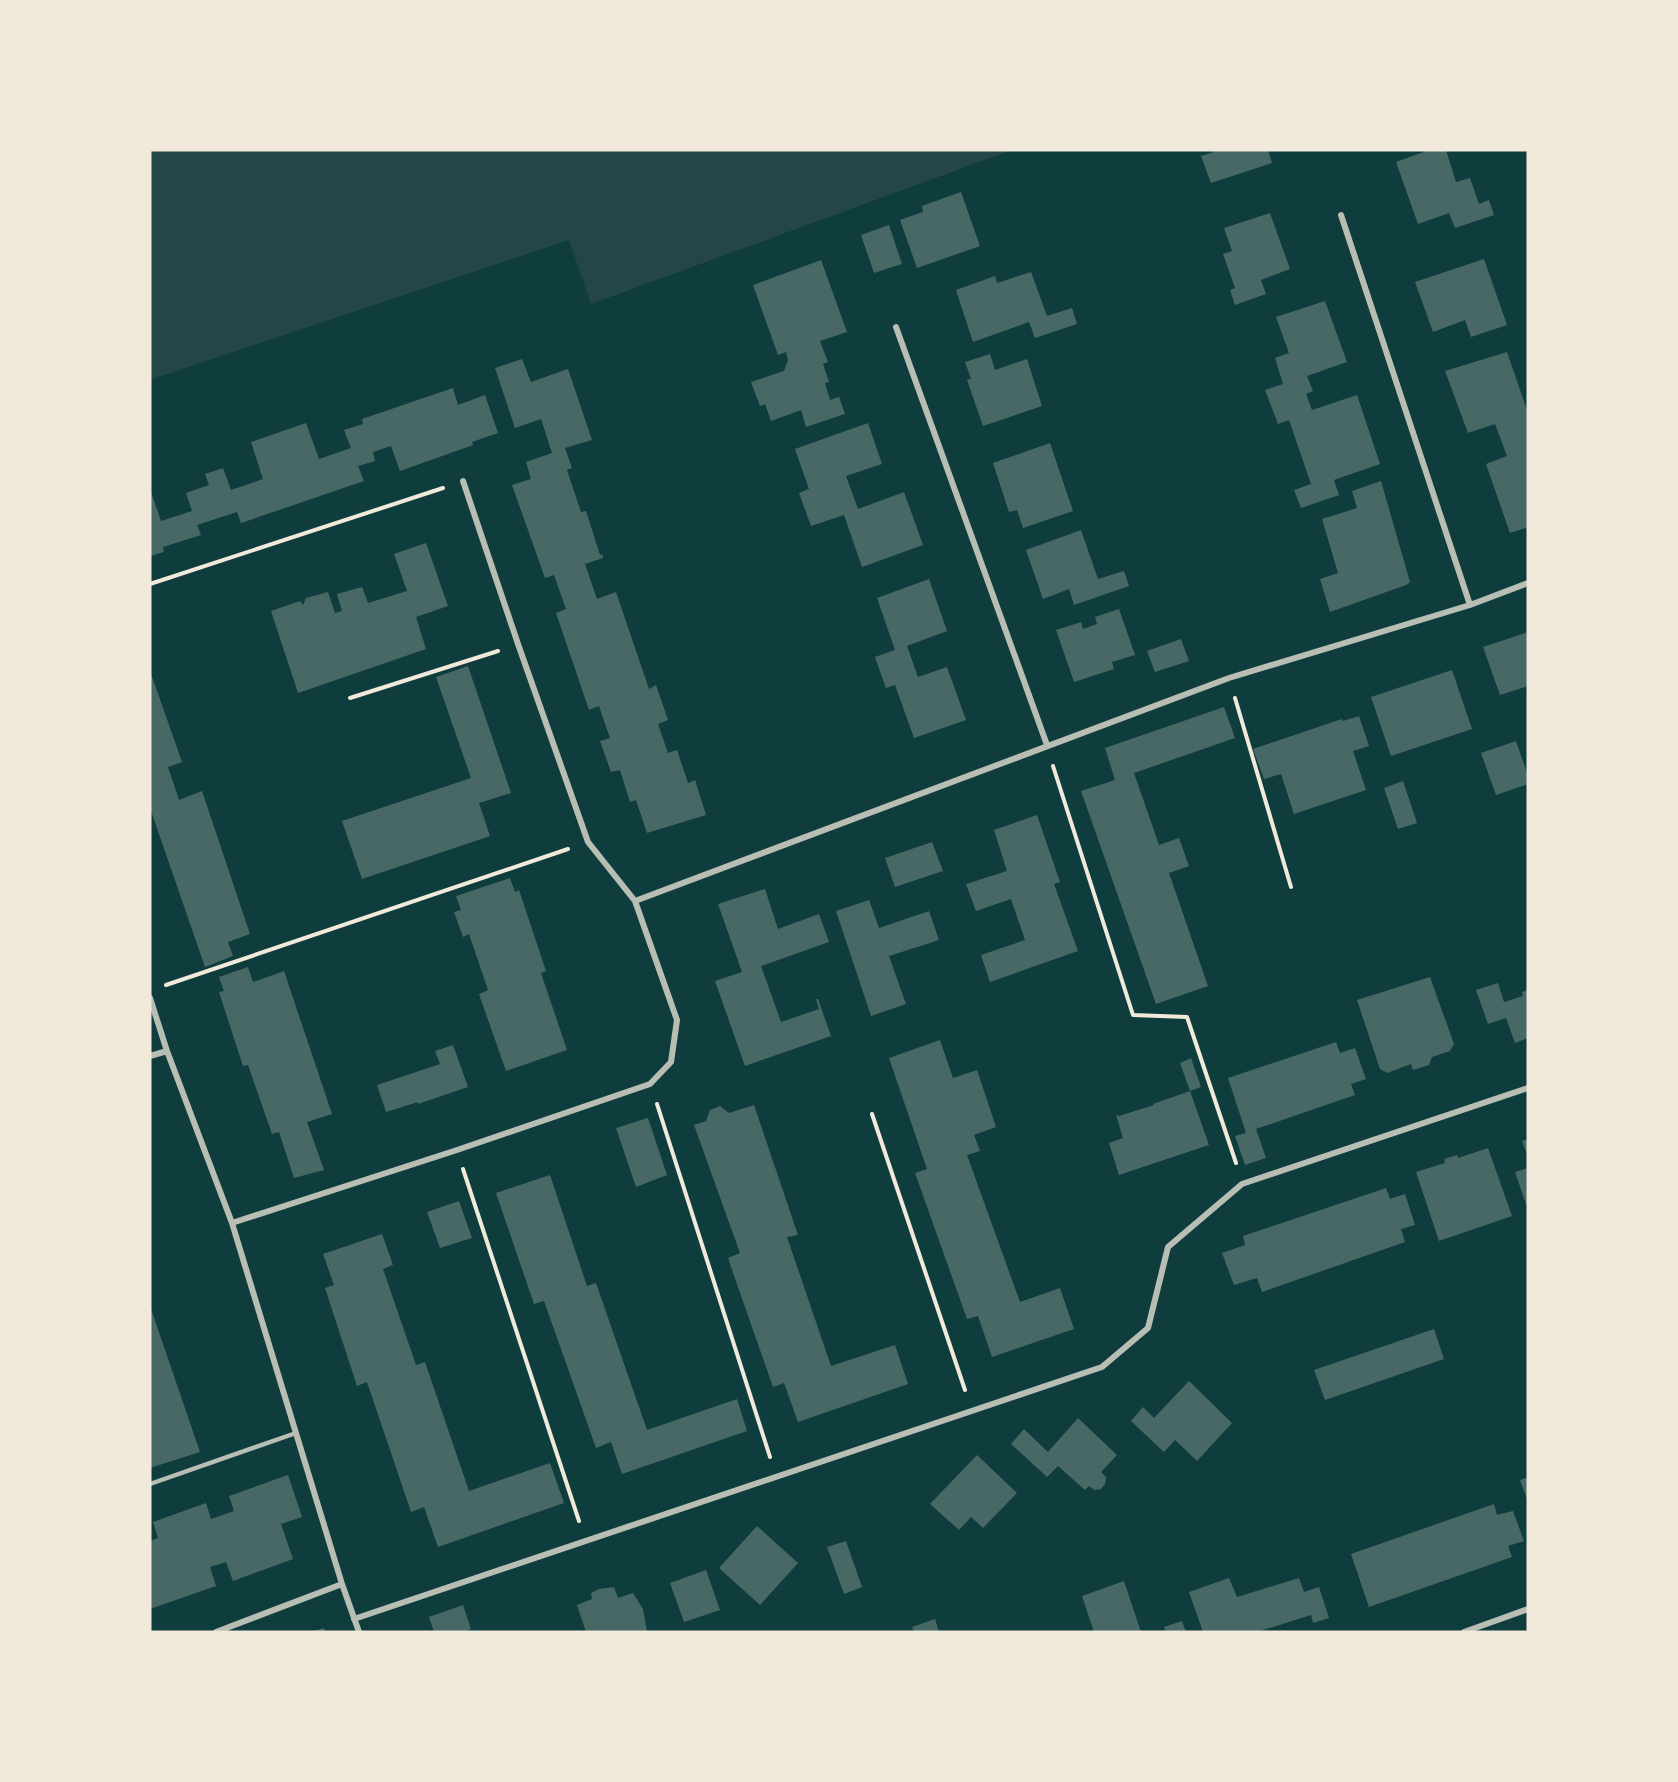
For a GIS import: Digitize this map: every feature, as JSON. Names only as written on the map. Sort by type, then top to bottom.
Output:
[{"type":"street","points":[[1341,215],[1470,605]]},
{"type":"street","points":[[896,327],[1047,745]]},
{"type":"street","points":[[232,1223],[650,1084],[670,1062],[677,1020],[635,901],[588,842],[463,481]]},
{"type":"street","points":[[635,901],[1228,678],[1470,605],[1528,584]]},
{"type":"street","points":[[150,998],[167,1051],[232,1223],[342,1584],[359,1632]]},
{"type":"street","points":[[150,1056],[167,1051]]},
{"type":"street","points":[[354,1618],[1102,1367],[1148,1328],[1168,1247],[1242,1184],[1528,1088]]},
{"type":"street","points":[[216,1632],[342,1584]]},
{"type":"street","points":[[1464,1632],[1528,1609]]},
{"type":"lane","points":[[150,1484],[296,1433]]},
{"type":"path","points":[[150,584],[463,481]]},
{"type":"path","points":[[350,698],[518,644]]},
{"type":"path","points":[[1228,678],[1291,887]]},
{"type":"path","points":[[1047,745],[1133,1015],[1187,1017],[1242,1184]]},
{"type":"path","points":[[160,987],[588,842]]},
{"type":"path","points":[[650,1084],[776,1476]]},
{"type":"path","points":[[872,1114],[972,1410]]},
{"type":"path","points":[[457,1150],[585,1542]]},
{"type":"shaded area","points":[[150,150],[1012,150],[591,304],[569,240],[150,380]]},
{"type":"building","points":[[1213,150],[1268,150],[1272,163],[1211,183],[1201,156],[1214,152]]},
{"type":"building","points":[[1429,150],[1446,150],[1456,182],[1470,178],[1479,204],[1489,200],[1494,215],[1455,228],[1449,213],[1418,224],[1396,162]]},
{"type":"building","points":[[961,192],[980,246],[917,268],[900,220],[923,212],[922,206]]},
{"type":"building","points":[[1270,213],[1290,269],[1261,280],[1266,294],[1235,305],[1230,290],[1235,288],[1223,254],[1232,251],[1224,228]]},
{"type":"building","points":[[889,225],[902,264],[874,273],[861,235]]},
{"type":"building","points":[[1484,259],[1507,325],[1471,337],[1465,320],[1433,332],[1415,282]]},
{"type":"building","points":[[821,260],[847,332],[820,341],[828,362],[823,364],[829,382],[825,383],[830,400],[839,397],[845,414],[806,427],[801,410],[771,421],[765,404],[760,406],[751,382],[784,371],[788,360],[786,352],[778,355],[753,285]]},
{"type":"building","points":[[1031,272],[1047,316],[1072,308],[1077,324],[1035,338],[1029,322],[973,342],[956,290],[995,276],[997,283]]},
{"type":"building","points":[[1325,301],[1347,362],[1307,376],[1313,391],[1306,394],[1312,410],[1357,395],[1380,464],[1334,480],[1339,495],[1301,508],[1294,490],[1311,484],[1289,420],[1278,424],[1265,390],[1283,384],[1275,358],[1289,353],[1276,317]]},
{"type":"building","points":[[1507,352],[1528,413],[1528,527],[1510,533],[1486,464],[1507,456],[1495,424],[1468,433],[1445,371]]},
{"type":"building","points":[[990,354],[995,370],[1027,359],[1042,406],[983,426],[967,380],[971,379],[965,362]]},
{"type":"building","points":[[522,359],[531,382],[568,369],[592,440],[565,448],[572,468],[567,470],[581,512],[586,511],[600,555],[602,554],[603,558],[585,564],[597,599],[616,592],[649,689],[656,685],[668,720],[658,724],[668,753],[677,750],[688,783],[695,780],[706,815],[647,833],[636,800],[630,802],[620,770],[611,772],[600,741],[610,738],[599,706],[589,710],[556,613],[566,609],[554,575],[545,578],[512,485],[531,479],[526,462],[552,453],[541,419],[515,428],[495,368]]},
{"type":"building","points":[[453,388],[458,405],[485,395],[498,433],[472,442],[473,445],[400,471],[391,446],[373,452],[375,461],[358,466],[364,481],[241,523],[237,512],[197,525],[201,535],[163,547],[164,552],[150,556],[150,489],[161,521],[192,511],[186,493],[209,485],[205,474],[223,468],[231,490],[263,479],[251,442],[306,423],[319,459],[351,448],[344,430],[363,424],[362,419]]},
{"type":"building","points":[[868,423],[882,464],[846,476],[858,509],[904,492],[923,545],[862,567],[844,515],[811,526],[799,493],[809,489],[795,449]]},
{"type":"building","points":[[1050,443],[1073,511],[1023,528],[1017,510],[1009,512],[993,463]]},
{"type":"building","points":[[1381,481],[1410,582],[1330,612],[1320,579],[1338,573],[1322,519],[1357,508],[1352,491]]},
{"type":"building","points":[[1081,530],[1098,579],[1124,571],[1129,586],[1074,605],[1069,589],[1043,599],[1026,550]]},
{"type":"building","points":[[426,543],[448,606],[416,617],[426,649],[298,693],[271,611],[300,601],[303,605],[306,598],[328,592],[335,613],[342,611],[337,594],[362,587],[368,603],[407,591],[394,554]]},
{"type":"building","points":[[929,579],[947,631],[907,646],[918,677],[947,667],[966,720],[914,738],[895,685],[886,688],[875,657],[895,650],[877,598]]},
{"type":"building","points":[[1119,609],[1135,655],[1112,662],[1114,669],[1074,682],[1056,630],[1081,622],[1083,629],[1097,624],[1095,617]]},
{"type":"building","points":[[1528,632],[1528,686],[1500,695],[1483,647]]},
{"type":"building","points":[[1181,639],[1189,661],[1155,672],[1147,651]]},
{"type":"building","points":[[468,666],[511,793],[479,803],[490,836],[362,879],[342,821],[471,778],[436,677]]},
{"type":"building","points":[[1452,670],[1472,729],[1391,756],[1371,697]]},
{"type":"building","points":[[150,671],[182,762],[168,767],[179,800],[202,791],[250,934],[228,942],[233,956],[205,967],[150,808]]},
{"type":"building","points":[[1224,707],[1235,738],[1134,773],[1159,845],[1179,838],[1189,866],[1169,873],[1208,986],[1156,1004],[1081,791],[1115,780],[1105,748]]},
{"type":"building","points":[[1359,716],[1369,746],[1353,751],[1366,790],[1294,814],[1281,774],[1264,779],[1253,749],[1342,719],[1343,721]]},
{"type":"building","points":[[1516,741],[1528,776],[1528,784],[1496,795],[1481,753]]},
{"type":"building","points":[[1403,781],[1417,823],[1398,829],[1384,788]]},
{"type":"building","points":[[1037,815],[1060,882],[1054,884],[1078,951],[990,982],[981,955],[1025,940],[1011,899],[976,911],[966,884],[1007,871],[994,830]]},
{"type":"building","points":[[932,842],[943,871],[895,887],[885,858]]},
{"type":"building","points":[[510,878],[515,892],[519,890],[546,971],[541,973],[567,1050],[506,1071],[479,994],[488,990],[469,934],[463,937],[454,912],[461,910],[456,896]]},
{"type":"building","points":[[765,889],[778,929],[819,914],[829,942],[761,966],[781,1022],[819,1009],[816,999],[818,999],[831,1036],[745,1066],[715,981],[742,972],[718,904]]},
{"type":"building","points":[[869,900],[879,928],[929,911],[939,940],[889,956],[906,1004],[871,1016],[836,911]]},
{"type":"building","points":[[248,967],[253,982],[284,971],[332,1114],[307,1122],[324,1170],[294,1178],[279,1132],[272,1134],[248,1065],[243,1066],[219,992],[224,991],[219,977]]},
{"type":"building","points":[[1430,977],[1454,1044],[1450,1051],[1432,1057],[1429,1065],[1413,1070],[1411,1064],[1387,1073],[1380,1069],[1357,1000]]},
{"type":"building","points":[[1498,983],[1504,1002],[1523,996],[1522,992],[1528,990],[1528,1038],[1515,1043],[1506,1018],[1488,1024],[1476,990]]},
{"type":"building","points":[[940,1040],[953,1078],[977,1070],[996,1127],[974,1135],[980,1151],[967,1155],[1020,1302],[1060,1288],[1074,1329],[992,1357],[978,1316],[967,1319],[915,1173],[927,1169],[889,1058]]},
{"type":"building","points":[[1336,1042],[1340,1053],[1355,1048],[1366,1079],[1351,1084],[1355,1095],[1256,1129],[1266,1158],[1245,1165],[1235,1136],[1246,1133],[1228,1078]]},
{"type":"building","points":[[453,1045],[468,1087],[386,1112],[377,1085],[440,1064],[435,1051]]},
{"type":"building","points":[[1191,1058],[1201,1087],[1190,1091],[1180,1063]]},
{"type":"building","points":[[1190,1091],[1209,1145],[1119,1175],[1109,1143],[1123,1138],[1116,1115],[1154,1105]]},
{"type":"building","points":[[754,1105],[798,1235],[787,1237],[831,1366],[895,1345],[908,1384],[798,1422],[784,1383],[773,1387],[739,1290],[728,1258],[740,1253],[694,1125],[706,1121],[710,1110],[720,1106],[729,1113]]},
{"type":"building","points":[[648,1118],[667,1175],[636,1187],[616,1128]]},
{"type":"building","points":[[1528,1139],[1528,1157],[1522,1141]]},
{"type":"building","points":[[1488,1148],[1512,1216],[1439,1241],[1416,1172],[1445,1163],[1444,1159],[1457,1155],[1458,1158]]},
{"type":"building","points":[[1528,1168],[1528,1210],[1515,1172]]},
{"type":"building","points":[[550,1175],[587,1286],[596,1283],[647,1430],[737,1399],[747,1431],[622,1474],[611,1442],[596,1448],[544,1301],[534,1304],[496,1193]]},
{"type":"building","points":[[1386,1188],[1390,1199],[1405,1194],[1415,1225],[1401,1229],[1405,1242],[1262,1292],[1257,1278],[1234,1285],[1222,1253],[1245,1245],[1243,1236]]},
{"type":"building","points":[[459,1201],[472,1238],[440,1248],[427,1212]]},
{"type":"building","points":[[382,1234],[393,1265],[383,1269],[416,1365],[425,1362],[469,1491],[550,1463],[564,1503],[438,1547],[424,1507],[411,1512],[367,1382],[357,1386],[325,1288],[334,1285],[323,1254]]},
{"type":"building","points":[[150,1306],[200,1452],[150,1468]]},
{"type":"building","points":[[1434,1329],[1444,1359],[1325,1400],[1314,1370]]},
{"type":"building","points":[[1189,1381],[1232,1423],[1197,1461],[1175,1440],[1164,1452],[1131,1421],[1143,1407],[1154,1418]]},
{"type":"building","points":[[1078,1418],[1117,1455],[1101,1472],[1106,1477],[1101,1489],[1094,1490],[1089,1486],[1085,1490],[1058,1466],[1047,1477],[1011,1444],[1024,1429],[1048,1452]]},
{"type":"building","points":[[977,1455],[1017,1493],[983,1528],[971,1517],[959,1530],[930,1504]]},
{"type":"building","points":[[288,1475],[302,1517],[281,1524],[293,1559],[233,1581],[226,1562],[210,1567],[216,1586],[150,1609],[150,1541],[158,1538],[153,1522],[206,1503],[211,1519],[234,1511],[229,1496]]},
{"type":"building","points":[[1528,1477],[1528,1502],[1520,1480]]},
{"type":"building","points":[[1494,1504],[1497,1515],[1513,1511],[1524,1541],[1508,1546],[1512,1557],[1369,1607],[1351,1554]]},
{"type":"building","points":[[757,1526],[798,1563],[760,1605],[719,1568]]},
{"type":"building","points":[[846,1541],[862,1587],[844,1594],[827,1547]]},
{"type":"building","points":[[706,1570],[720,1610],[684,1622],[670,1583]]},
{"type":"building","points":[[1229,1578],[1237,1597],[1299,1578],[1304,1592],[1319,1587],[1329,1618],[1313,1623],[1311,1615],[1257,1632],[1203,1632],[1189,1592]]},
{"type":"building","points":[[1124,1581],[1141,1632],[1094,1632],[1082,1596]]},
{"type":"building","points":[[614,1587],[618,1598],[633,1593],[643,1609],[647,1632],[586,1632],[577,1605],[592,1599],[591,1593],[599,1589]]},
{"type":"building","points":[[463,1605],[471,1629],[462,1632],[434,1632],[429,1617]]},
{"type":"building","points":[[935,1619],[939,1632],[914,1632],[912,1627]]},
{"type":"building","points":[[1182,1621],[1186,1632],[1166,1632],[1164,1627]]},
{"type":"building","points":[[324,1628],[325,1632],[311,1632]]}]
